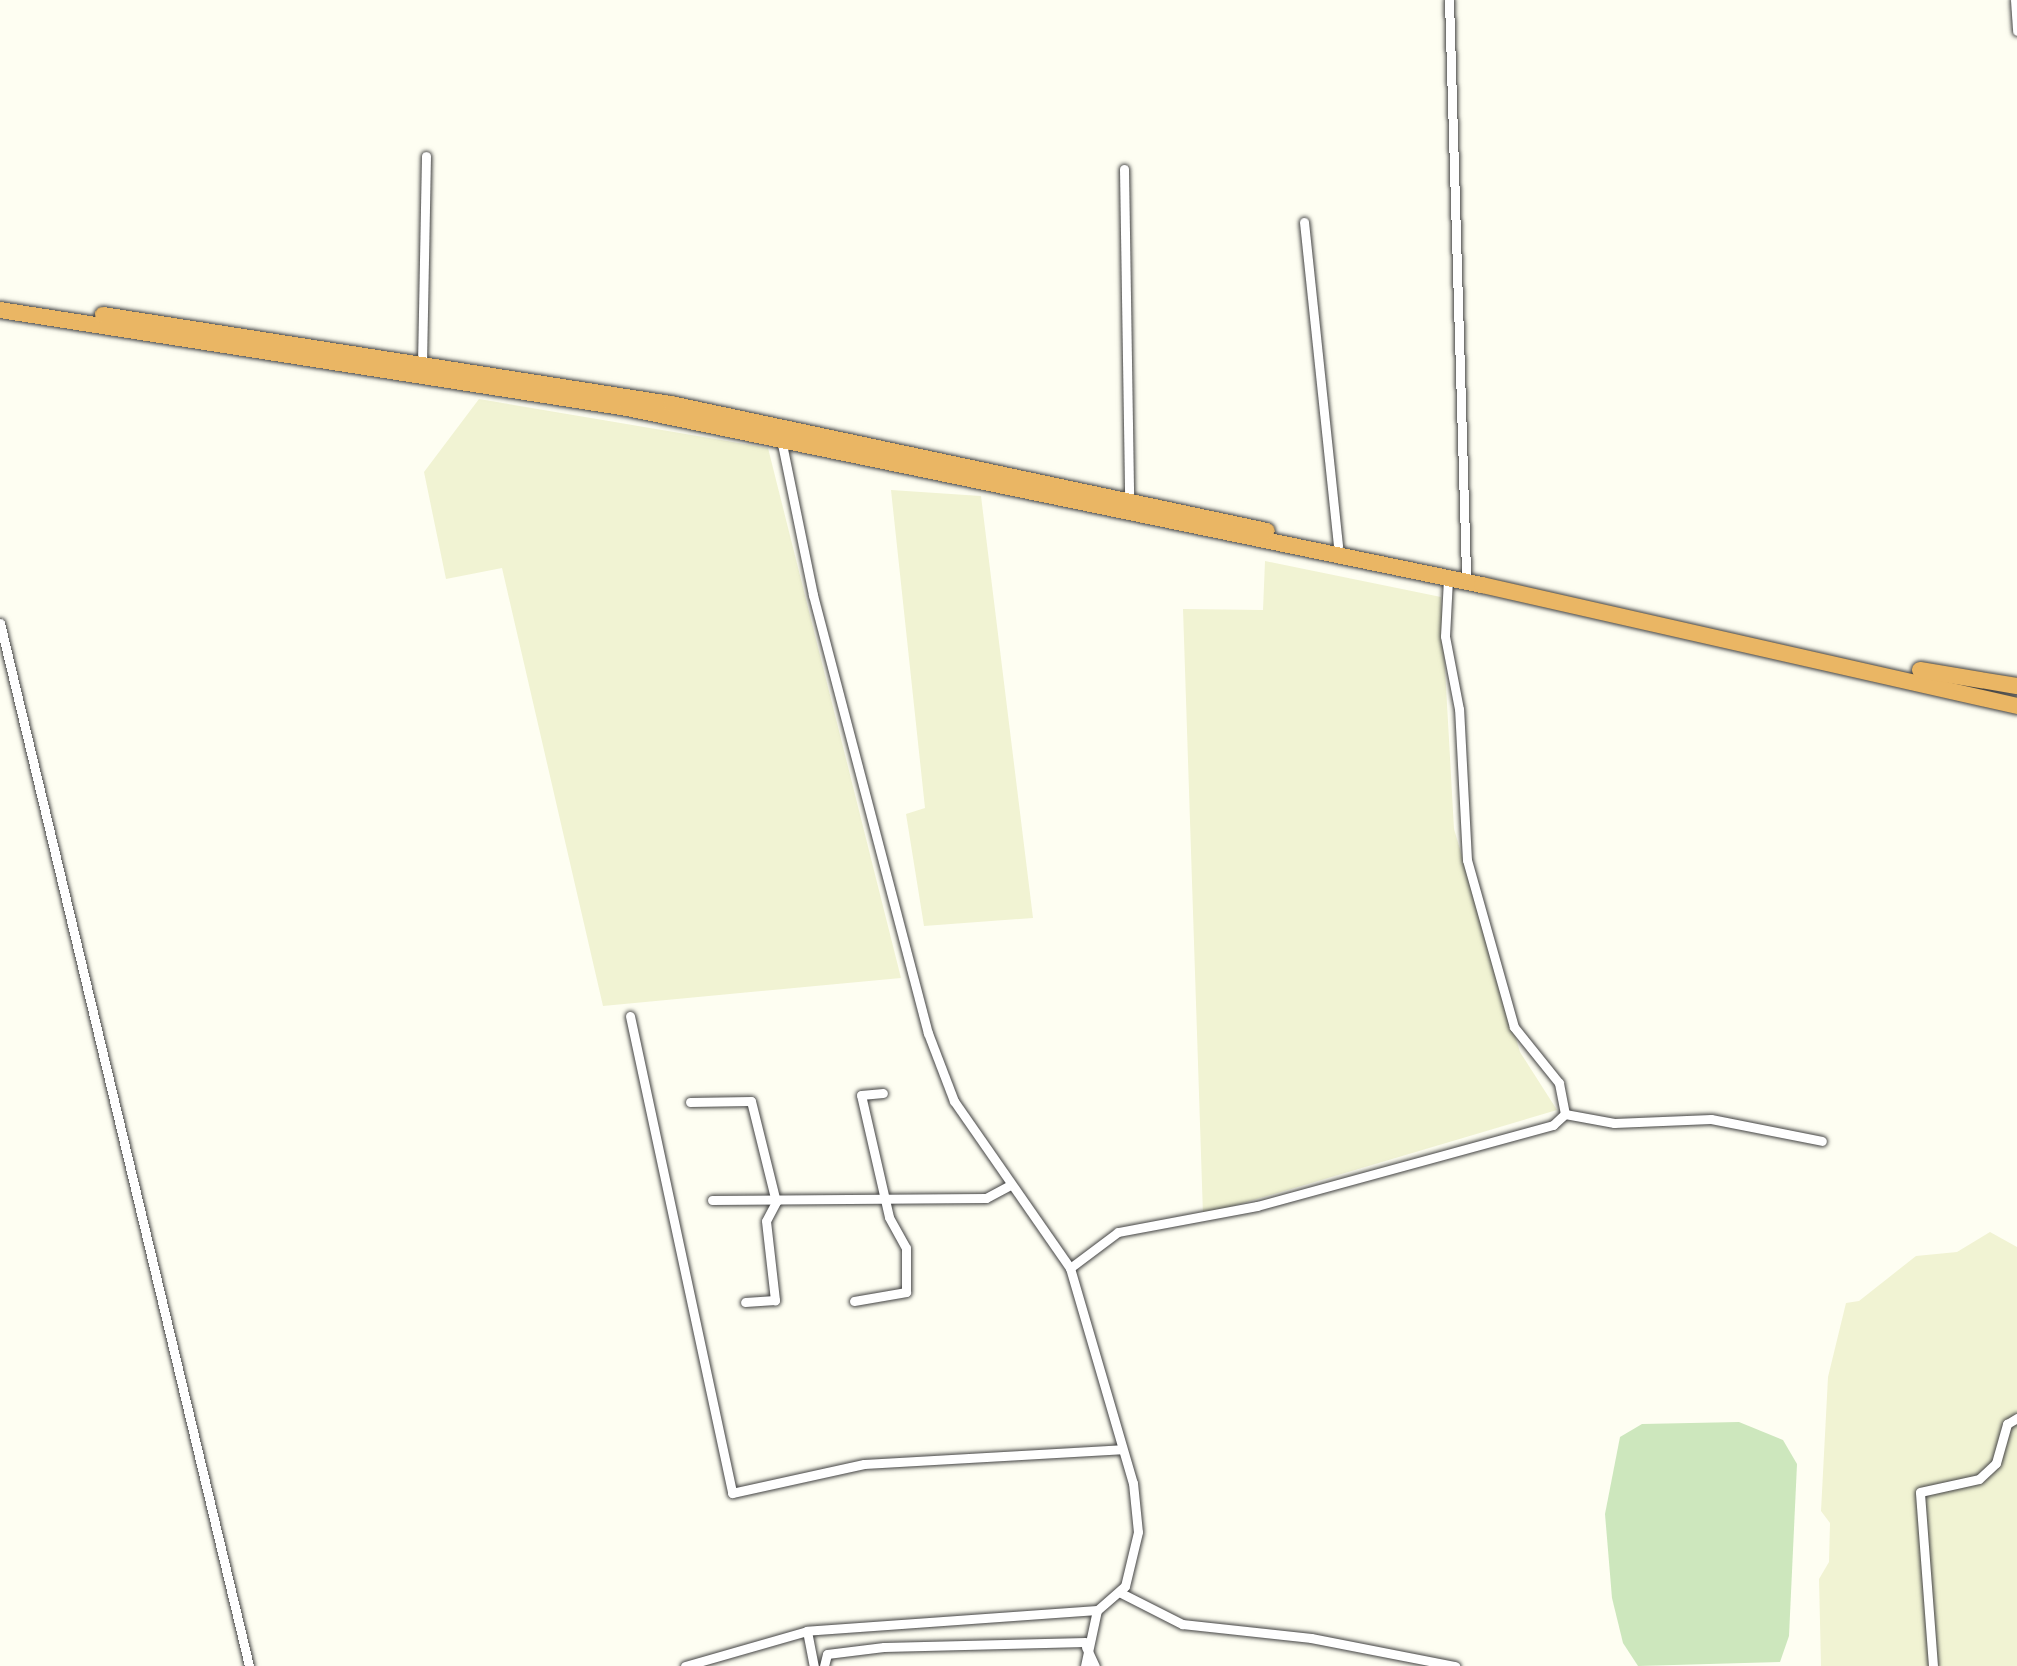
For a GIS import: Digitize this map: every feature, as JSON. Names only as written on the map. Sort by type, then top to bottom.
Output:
[{"type":"highway","points":[[0,299],[671,404],[1466,574],[2017,686]]},
{"type":"highway","points":[[0,310],[781,439],[1448,579],[2017,706]]},
{"type":"street","points":[[1449,0],[1466,574]]},
{"type":"street","points":[[2015,0],[2017,31]]},
{"type":"street","points":[[422,364],[426,156]]},
{"type":"street","points":[[1124,169],[1129,501]]},
{"type":"street","points":[[1304,222],[1338,546]]},
{"type":"street","points":[[781,439],[813,595],[928,1033],[950,1094],[1070,1268],[1122,1449],[1138,1532],[1131,1573],[1119,1592],[1097,1610],[1086,1645],[1085,1666]]},
{"type":"street","points":[[1448,579],[1445,636],[1459,709],[1467,860],[1514,1027],[1559,1083],[1565,1114]]},
{"type":"street","points":[[0,623],[249,1666]]},
{"type":"street","points":[[630,1016],[732,1493],[864,1464],[1122,1449]]},
{"type":"street","points":[[854,1301],[906,1292],[906,1248],[893,1231],[861,1095],[883,1093]]},
{"type":"street","points":[[690,1102],[751,1101],[776,1202],[766,1221],[775,1300],[745,1302]]},
{"type":"street","points":[[1565,1114],[1614,1123],[1711,1119],[1822,1141]]},
{"type":"street","points":[[1070,1268],[1118,1232],[1257,1206],[1553,1125],[1565,1114]]},
{"type":"street","points":[[712,1200],[776,1202],[986,1198],[1010,1185]]},
{"type":"street","points":[[1933,1666],[1920,1492],[1979,1479],[1996,1463],[2007,1424],[2017,1418]]},
{"type":"street","points":[[1119,1592],[1196,1627],[1311,1638],[1455,1666]]},
{"type":"street","points":[[685,1666],[807,1631],[1097,1610]]},
{"type":"street","points":[[807,1631],[814,1666]]},
{"type":"street","points":[[824,1666],[827,1654],[884,1647],[1030,1638],[1086,1645]]},
{"type":"street","points":[[1086,1645],[1095,1666]]},
{"type":"green space","points":[[479,399],[768,448],[901,978],[603,1006],[502,568],[446,579],[424,472]]},
{"type":"green space","points":[[891,490],[981,496],[1033,918],[924,926],[906,814],[925,808]]},
{"type":"green space","points":[[1265,561],[1441,597],[1454,829],[1520,1052],[1557,1110],[1203,1215],[1183,609],[1263,610]]},
{"type":"green space","points":[[1990,1232],[2017,1247],[2017,1666],[1821,1666],[1819,1579],[1829,1562],[1830,1523],[1821,1511],[1828,1377],[1846,1303],[1859,1301],[1916,1256],[1957,1252]]},
{"type":"green space","points":[[1739,1422],[1783,1440],[1797,1464],[1789,1636],[1780,1662],[1638,1666],[1623,1643],[1612,1598],[1605,1514],[1620,1437],[1642,1424]]}]
